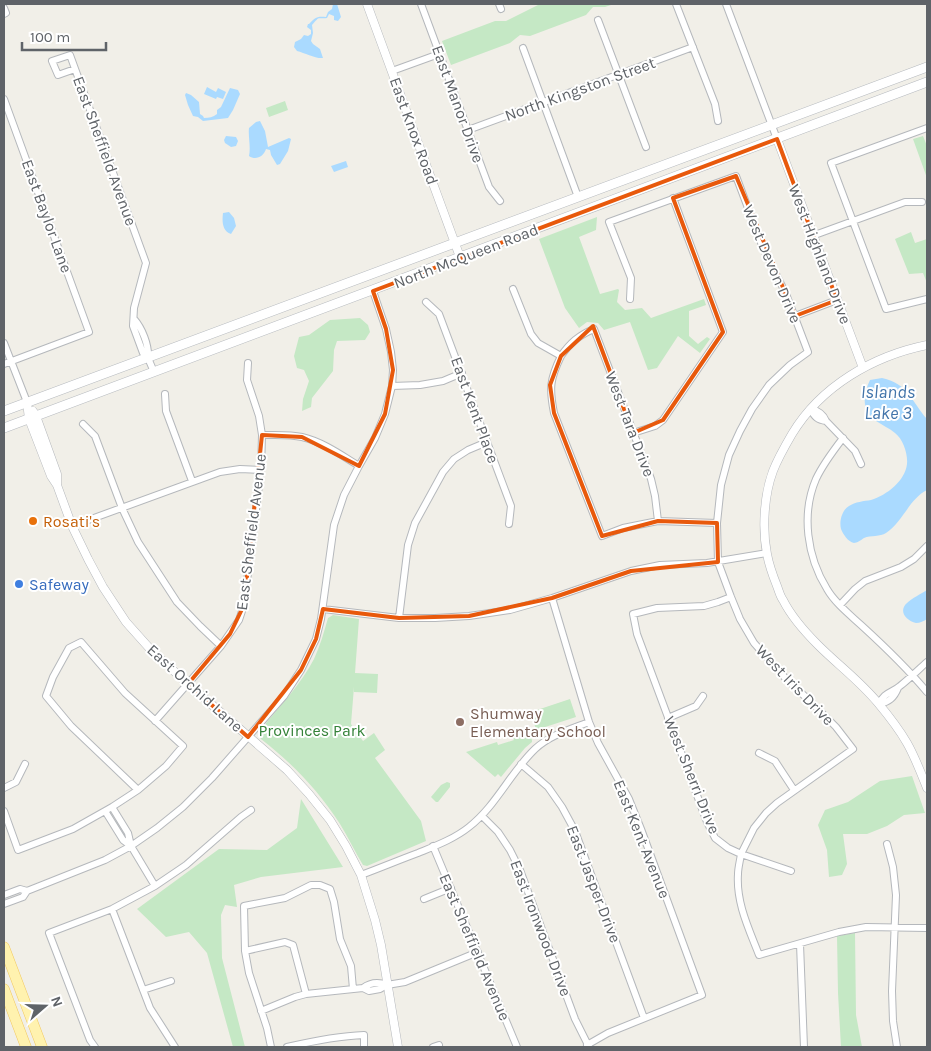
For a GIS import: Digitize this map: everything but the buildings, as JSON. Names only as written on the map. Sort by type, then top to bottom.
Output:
[{"type":"main road","name":"North McQueen Road","points":[[4,411],[927,67]]},
{"type":"main road","name":"North McQueen Road","points":[[4,428],[927,82]]},
{"type":"main road","points":[[4,947],[42,1047]]},
{"type":"main road","points":[[4,989],[26,1047]]},
{"type":"street","name":"East Knox Road","points":[[367,4],[460,257]]},
{"type":"street","name":"East Manor Drive","points":[[421,4],[489,187],[500,201]]},
{"type":"street","points":[[676,4],[714,104],[718,121]]},
{"type":"street","points":[[726,4],[776,139]]},
{"type":"street","points":[[598,20],[646,147]]},
{"type":"street","name":"North Kingston Street","points":[[468,130],[693,47]]},
{"type":"street","points":[[522,48],[544,102],[578,197]]},
{"type":"street","points":[[392,71],[439,54]]},
{"type":"street","name":"East Sheffield Avenue","points":[[75,69],[146,263],[134,308],[133,326],[143,352],[154,372]]},
{"type":"street","name":"East Baylor Lane","points":[[4,99],[6,114],[89,332],[11,362]]},
{"type":"street","points":[[927,128],[831,163],[886,309],[927,299]]},
{"type":"street","name":"West Highland Drive","points":[[776,139],[863,368]]},
{"type":"street","name":"West Devon Drive","points":[[673,198],[736,176],[763,248],[786,294],[808,352]]},
{"type":"street","points":[[630,299],[631,278],[609,222],[673,198],[723,332],[662,420],[655,426],[633,433]]},
{"type":"street","points":[[812,236],[905,202],[922,202]]},
{"type":"street","points":[[513,290],[531,334],[538,343],[561,356],[550,384],[554,413],[602,536],[622,528],[658,521],[717,523]]},
{"type":"street","points":[[4,904],[23,897],[27,891],[98,864],[131,846],[157,828],[183,807],[212,778],[284,696],[301,670],[316,639],[323,610],[334,526],[344,495],[376,438],[385,414],[392,386],[393,370],[390,344],[373,291]]},
{"type":"street","points":[[795,316],[837,300]]},
{"type":"street","name":"East Kent Place","points":[[426,302],[439,314],[462,373],[511,506],[509,524]]},
{"type":"street","name":"West Tara Drive","points":[[561,356],[571,343],[584,333],[594,329],[651,480],[658,521]]},
{"type":"street","name":"East Orchid Lane","points":[[4,343],[33,417],[51,476],[57,485],[72,526],[103,587],[126,622],[151,650],[287,770],[330,820],[342,840],[361,875],[375,920],[398,1047]]},
{"type":"street","points":[[927,345],[911,348],[863,368],[842,381],[823,396],[811,409],[795,429],[772,472],[764,524],[766,553],[772,574],[783,600],[798,622],[817,644],[863,686],[879,704],[907,743],[927,788]]},
{"type":"street","name":"West Iris Drive","points":[[794,790],[853,749],[836,727],[787,680],[754,643],[740,619],[718,562],[717,523],[722,485],[729,455],[752,409],[769,385],[790,365],[808,352]]},
{"type":"street","points":[[4,364],[11,362]]},
{"type":"street","name":"East Sheffield Avenue","points":[[155,721],[221,646],[239,620],[244,605],[260,470],[262,435],[259,416],[247,380],[248,363]]},
{"type":"street","points":[[392,386],[420,385],[443,381],[462,373]]},
{"type":"street","points":[[166,394],[166,411],[192,481]]},
{"type":"street","points":[[811,409],[823,415],[826,422],[855,451],[861,464]]},
{"type":"street","points":[[83,424],[95,436],[122,508],[138,542],[178,602],[221,646]]},
{"type":"street","points":[[262,435],[285,434],[302,437],[323,445],[359,466]]},
{"type":"street","points":[[843,438],[829,457],[816,480],[807,519],[810,546],[827,589],[840,605],[913,674],[927,692]]},
{"type":"street","points":[[399,618],[408,545],[415,522],[443,472],[454,459],[468,450],[487,442]]},
{"type":"street","points":[[72,526],[220,472],[240,469],[260,470]]},
{"type":"street","points":[[840,605],[865,581],[901,567],[914,559],[927,546]]},
{"type":"street","points":[[323,610],[399,618],[469,616],[510,610],[552,598],[631,570],[660,565],[718,562],[766,553]]},
{"type":"street","name":"West Sherri Drive","points":[[731,597],[704,606],[656,608],[633,614],[637,634],[707,822],[715,838],[728,848],[741,854],[791,871]]},
{"type":"street","name":"East Kent Avenue","points":[[552,598],[589,722],[598,743],[629,799],[702,995],[644,1018]]},
{"type":"street","points":[[4,811],[18,850],[73,829],[112,807],[138,790],[166,766],[183,746],[125,692],[81,642],[69,648],[53,677],[46,696],[71,726],[138,790]]},
{"type":"street","points":[[879,704],[887,702],[894,697],[898,688],[927,662]]},
{"type":"street","points":[[668,718],[696,706],[703,696]]},
{"type":"street","points":[[361,875],[433,846],[468,828],[482,816],[521,764],[536,748],[556,735],[589,722]]},
{"type":"street","points":[[759,753],[775,761],[794,790],[766,813],[754,828],[741,854],[738,874],[739,894],[743,913],[759,955],[839,932],[866,927],[927,928]]},
{"type":"street","points":[[4,788],[16,782],[24,764]]},
{"type":"street","name":"East Jasper Drive","points":[[521,764],[548,788],[562,807],[575,831],[644,1018]]},
{"type":"street","points":[[112,807],[128,833],[131,846],[155,886]]},
{"type":"street","points":[[95,1047],[90,1040],[49,933],[112,909],[155,886],[186,865],[251,810]]},
{"type":"street","points":[[105,811],[123,840],[131,846]]},
{"type":"street","name":"East Ironwood Drive","points":[[482,816],[498,832],[520,870],[575,1019],[588,1046]]},
{"type":"street","points":[[887,844],[893,867],[896,895],[892,991],[893,1021],[897,1047]]},
{"type":"street","name":"East Sheffield Avenue","points":[[433,846],[517,1047]]},
{"type":"street","points":[[271,1047],[267,1028],[248,973],[245,951],[244,906],[285,898],[311,885],[320,885],[330,889],[340,940],[351,966],[352,989]]},
{"type":"street","points":[[424,899],[451,888]]},
{"type":"street","points":[[4,896],[20,889],[27,891]]},
{"type":"street","points":[[112,909],[150,1008],[175,1047]]},
{"type":"street","points":[[245,951],[285,942],[293,945],[306,994]]},
{"type":"street","points":[[800,944],[804,1047]]},
{"type":"street","points":[[261,1011],[306,994],[364,988],[369,991],[380,989],[387,985],[405,982],[478,952]]},
{"type":"street","points":[[143,990],[171,981]]},
{"type":"street","points":[[588,1046],[608,1033],[644,1018]]},
{"type":"street","points":[[288,1047],[317,1044],[343,1036],[364,1035],[364,1047]]},
{"type":"highlighted area","points":[[777,139],[837,300],[795,316],[736,176],[673,198],[723,332],[663,420],[633,433],[593,326],[561,356],[550,385],[554,413],[602,536],[658,521],[717,523],[718,562],[631,571],[552,598],[469,616],[399,618],[323,609],[316,639],[301,670],[248,737],[188,684],[230,634],[244,605],[262,435],[302,437],[359,466],[385,414],[393,370],[386,329],[373,291]]},
{"type":"green space","points":[[540,4],[614,4],[605,7],[593,7],[586,15],[530,36],[520,35],[510,43],[451,65],[442,41],[495,21],[506,21]]},
{"type":"green space","points":[[285,101],[288,110],[269,117],[266,108]]},
{"type":"green space","points":[[923,136],[927,146],[927,178],[913,139]]},
{"type":"green space","points":[[597,217],[596,230],[579,237],[600,294],[618,289],[617,302],[625,310],[642,308],[651,318],[704,299],[706,305],[689,311],[689,336],[698,344],[707,337],[710,339],[700,353],[678,336],[657,368],[648,370],[630,322],[604,330],[598,323],[587,322],[579,328],[565,308],[539,239]]},
{"type":"green space","points":[[911,232],[915,243],[927,239],[927,283],[923,273],[909,274],[895,239]]},
{"type":"green space","points":[[360,318],[368,325],[370,332],[365,340],[337,341],[334,350],[333,371],[312,398],[311,407],[302,411],[303,399],[309,381],[304,370],[297,368],[294,356],[299,337],[309,335],[330,320]]},
{"type":"green space","name":"Provinces Park","points":[[333,615],[359,619],[355,673],[378,674],[377,693],[354,692],[354,687],[351,724],[363,741],[374,733],[385,750],[375,758],[421,821],[426,841],[367,866],[363,865],[340,824],[314,789],[258,734],[297,686],[309,668],[318,649],[328,618]]},
{"type":"green space","points":[[570,699],[576,717],[536,730],[531,712]]},
{"type":"green space","points":[[528,733],[532,742],[501,777],[498,774],[495,777],[466,752],[497,742],[498,745]]},
{"type":"green space","points":[[912,776],[925,813],[904,815],[887,826],[867,834],[843,834],[847,864],[842,875],[829,877],[827,850],[818,825],[825,810],[848,802],[880,781]]},
{"type":"green space","points":[[447,782],[450,783],[450,787],[436,802],[431,797],[441,785]]},
{"type":"green space","points":[[301,799],[343,867],[261,877],[234,885],[237,907],[225,905],[221,915],[222,958],[245,1047],[233,1047],[207,953],[189,932],[166,937],[137,909],[219,849],[267,850],[297,828]]},
{"type":"green space","points":[[855,933],[856,1015],[862,1047],[841,1047],[837,936]]},
{"type":"water","points":[[333,4],[337,4],[341,17],[338,21],[334,20],[334,16],[329,14],[327,18],[318,18],[312,25],[311,41],[320,49],[323,58],[297,51],[294,47],[295,42],[304,35],[308,36],[311,34],[311,30],[307,27],[308,24],[316,18],[326,17]]},
{"type":"water","points":[[207,87],[216,92],[218,88],[226,92],[223,99],[217,97],[216,99],[204,94]]},
{"type":"water","points":[[230,88],[238,90],[240,94],[228,118],[203,121],[193,116],[188,105],[186,93],[199,102],[200,114],[204,118],[208,118],[217,114],[217,110],[221,107]]},
{"type":"water","points":[[260,121],[265,131],[268,147],[289,138],[291,139],[288,151],[280,164],[277,165],[270,150],[266,149],[262,156],[257,158],[249,156],[249,128]]},
{"type":"water","points":[[226,136],[236,137],[238,141],[236,146],[231,147],[225,143]]},
{"type":"water","points":[[346,161],[348,167],[334,172],[331,166]]},
{"type":"water","points":[[229,212],[234,218],[236,226],[231,234],[224,228],[223,222],[223,213]]},
{"type":"water","name":"Islands Lake 3","points":[[882,378],[898,384],[904,389],[927,419],[927,490],[915,499],[897,523],[886,533],[867,537],[854,543],[844,535],[840,526],[845,510],[851,505],[883,495],[899,482],[906,470],[906,451],[903,443],[893,431],[871,417],[866,407],[865,397],[870,380]]},
{"type":"water","points":[[927,590],[927,619],[919,623],[912,622],[904,615],[904,606],[911,599]]},
{"type":"place","name":"Rosati's","points":[[33,521]]},
{"type":"place","name":"Safeway","points":[[19,584]]},
{"type":"place","name":"Shumway Elementary School","points":[[460,722]]}]
